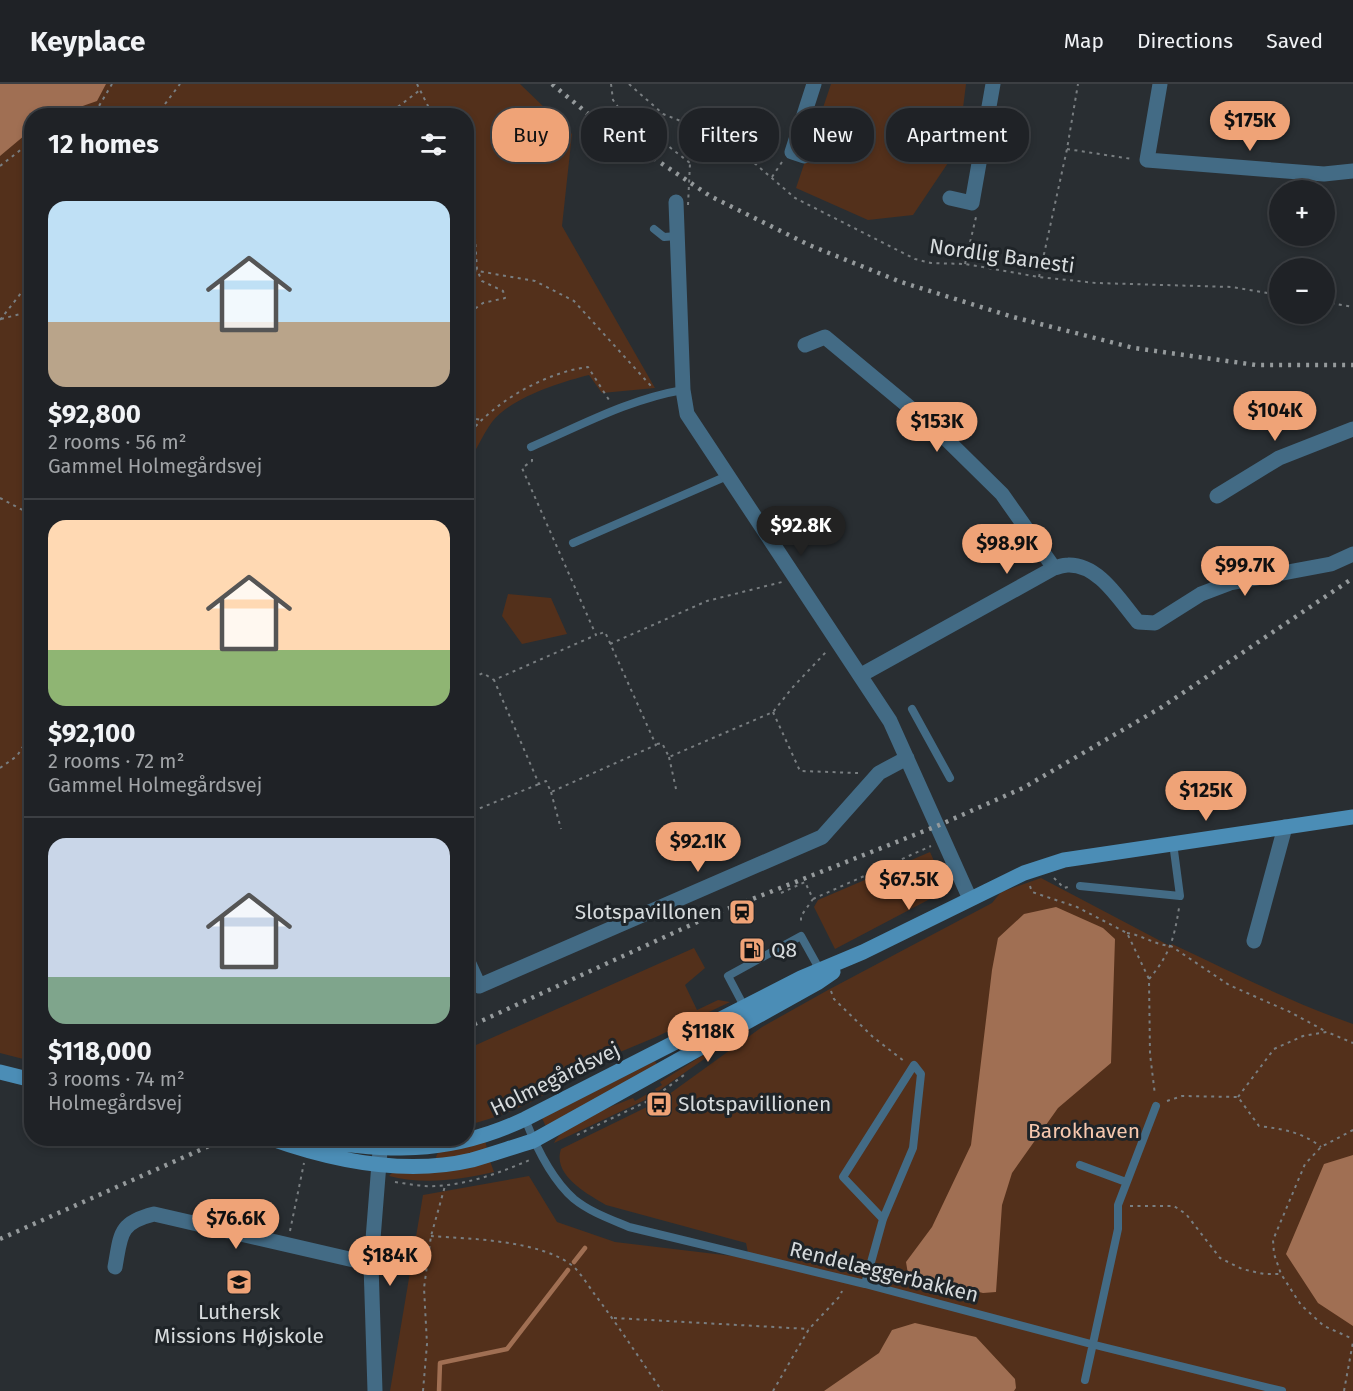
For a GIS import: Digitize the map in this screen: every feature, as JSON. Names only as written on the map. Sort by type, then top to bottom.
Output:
[{"type":"street","points":[[809,108],[814,84]]},
{"type":"street","points":[[950,198],[972,203],[993,84]]},
{"type":"street","points":[[1160,84],[1147,160],[1324,174],[1353,171]]},
{"type":"street","points":[[682,204],[677,236],[683,390],[687,414],[890,721],[970,899]]},
{"type":"street","points":[[805,345],[825,337],[938,431],[1002,494],[1054,568]]},
{"type":"street","points":[[1217,496],[1279,458],[1353,429]]},
{"type":"street","points":[[861,675],[1054,568],[1069,565],[1084,568],[1101,578],[1138,622],[1155,623],[1201,594],[1230,584],[1331,564],[1353,554]]},
{"type":"street","points":[[474,975],[479,986],[822,837],[879,772],[907,758]]},
{"type":"street","name":"Holmegårdsvej","points":[[474,1138],[502,1130],[824,978],[863,952],[1024,873],[1048,864],[1353,817]]},
{"type":"street","points":[[1254,941],[1285,827]]},
{"type":"street","name":"Holmegårdsvej","points":[[307,1146],[378,1172],[459,1162],[537,1147],[748,1013]]},
{"type":"street","points":[[0,1072],[24,1078]]},
{"type":"street","name":"Holmegårdsvej","points":[[349,1146],[413,1149],[438,1146]]},
{"type":"street","points":[[375,1391],[372,1264],[380,1148]]},
{"type":"street","points":[[115,1267],[121,1235],[125,1228],[138,1218],[154,1214],[372,1264]]},
{"type":"lane","points":[[654,229],[664,237],[677,236]]},
{"type":"lane","points":[[531,447],[615,410],[658,394],[683,390]]},
{"type":"lane","points":[[573,543],[727,476]]},
{"type":"lane","points":[[912,709],[950,778]]},
{"type":"lane","points":[[1080,886],[1180,896],[1173,843]]},
{"type":"lane","points":[[748,1013],[728,976],[801,936],[824,978]]},
{"type":"lane","points":[[865,1284],[883,1219],[913,1148],[921,1074],[914,1065],[843,1177],[883,1219]]},
{"type":"lane","points":[[1085,1380],[1091,1344],[1118,1229],[1118,1205],[1156,1106]]},
{"type":"lane","name":"Rendelæggerbakken","points":[[525,1119],[537,1147],[559,1182],[574,1198],[595,1212],[628,1227],[865,1284],[1091,1344],[1282,1391]]},
{"type":"lane","points":[[1080,1166],[1126,1182]]},
{"type":"path","points":[[95,108],[99,106],[112,84]]},
{"type":"path","points":[[162,108],[180,84]]},
{"type":"path","points":[[417,84],[429,108]]},
{"type":"path","points":[[611,84],[613,100],[618,107],[690,163],[682,204]]},
{"type":"path","name":"Nordlig Banesti","points":[[629,84],[663,114],[706,131],[738,149],[795,198],[915,259],[931,263],[965,264],[1039,277],[1096,283],[1232,287],[1269,293]]},
{"type":"path","points":[[1039,277],[1067,149],[1078,84]]},
{"type":"path","points":[[396,108],[420,90]]},
{"type":"path","points":[[0,166],[24,147]]},
{"type":"path","points":[[1067,149],[1125,159]]},
{"type":"path","points":[[771,178],[784,159],[791,156]]},
{"type":"path","points":[[965,264],[976,216],[972,203]]},
{"type":"path","points":[[474,235],[477,270],[482,281],[503,291],[505,298],[483,303],[474,309]]},
{"type":"path","points":[[474,270],[535,281],[574,301],[658,394]]},
{"type":"path","points":[[0,320],[24,289]]},
{"type":"path","points":[[1335,304],[1353,308]]},
{"type":"path","points":[[0,320],[24,313]]},
{"type":"path","points":[[474,430],[501,404],[536,383],[576,369],[588,368],[615,410]]},
{"type":"path","points":[[474,416],[483,420]]},
{"type":"path","points":[[531,447],[532,461],[522,468],[596,635]]},
{"type":"path","points":[[0,498],[24,511]]},
{"type":"path","points":[[610,644],[707,601],[796,579]]},
{"type":"path","points":[[494,680],[605,632],[656,745]]},
{"type":"path","points":[[669,757],[773,712],[792,688],[837,642]]},
{"type":"path","points":[[474,677],[483,673],[494,680],[539,784]]},
{"type":"path","points":[[773,712],[800,771],[861,773]]},
{"type":"path","points":[[551,792],[662,743],[669,757],[676,789]]},
{"type":"path","points":[[0,768],[17,756],[24,745]]},
{"type":"path","points":[[474,811],[546,781],[561,829]]},
{"type":"path","points":[[801,936],[801,916],[813,899],[944,840]]},
{"type":"path","points":[[1048,864],[1056,881],[1064,888],[1080,886]]},
{"type":"path","points":[[781,893],[805,882],[813,899]]},
{"type":"path","points":[[1032,892],[1077,907],[1127,933],[1171,946],[1229,985],[1353,1043]]},
{"type":"path","points":[[1149,979],[1174,938],[1180,896]]},
{"type":"path","points":[[1127,933],[1149,979],[1150,1054],[1156,1106],[1182,1096],[1238,1097]]},
{"type":"path","points":[[824,978],[834,999],[873,1037],[912,1068]]},
{"type":"path","points":[[1238,1097],[1274,1049],[1303,1036],[1327,1032]]},
{"type":"path","points":[[1238,1097],[1259,1126],[1289,1130],[1309,1138],[1321,1147]]},
{"type":"path","points":[[1344,1391],[1351,1364],[1353,1340],[1324,1326],[1301,1305],[1281,1274],[1274,1254],[1274,1240],[1305,1164],[1321,1147],[1353,1130]]},
{"type":"path","points":[[287,1245],[304,1146]]},
{"type":"path","points":[[378,1172],[424,1186],[446,1185],[499,1173],[537,1147]]},
{"type":"path","points":[[423,1391],[427,1344],[424,1288],[431,1236],[446,1185]]},
{"type":"path","points":[[1118,1205],[1174,1206],[1186,1214],[1220,1258],[1242,1269],[1264,1274],[1281,1274]]},
{"type":"path","points":[[431,1236],[504,1241],[565,1261],[575,1268],[613,1318],[662,1391]]},
{"type":"path","points":[[772,1391],[808,1329],[840,1296],[846,1280]]},
{"type":"path","points":[[613,1318],[808,1329]]},
{"type":"green space","points":[[0,84],[520,84],[545,108],[492,108],[492,162],[569,162],[562,226],[655,388],[602,393],[589,375],[537,392],[500,413],[492,422],[474,453],[474,108],[24,108],[24,1059],[0,1053]]},
{"type":"green space","points":[[831,84],[966,84],[963,108],[886,108],[886,162],[949,162],[913,215],[868,220],[796,188],[805,162],[874,162],[874,108],[823,108]]},
{"type":"green space","points":[[569,131],[572,134],[569,162]]},
{"type":"green space","points":[[508,594],[551,598],[567,634],[522,644],[502,616]]},
{"type":"green space","points":[[930,852],[947,890],[835,949],[814,907],[818,900]]},
{"type":"green space","name":"Barokhaven","points":[[1041,878],[1170,946],[1172,944],[1284,996],[1353,1024],[1353,1391],[390,1391],[423,1195],[529,1176],[557,1222],[615,1242],[749,1258],[746,1243],[606,1205],[573,1183],[566,1175],[560,1158],[561,1149],[655,1103],[657,1106],[663,1103],[661,1100],[762,1027],[992,903],[1001,892]]},
{"type":"green space","points":[[694,948],[705,968],[685,985],[697,1010],[718,1000],[730,1002],[596,1062],[592,1060],[582,1063],[574,1075],[531,1102],[474,1123],[474,1046]]},
{"type":"green space","points":[[729,1039],[730,1041],[657,1092],[655,1089],[662,1085],[660,1082]]},
{"type":"green space","points":[[655,1061],[658,1066],[546,1127],[542,1118]]},
{"type":"green space","points":[[649,1093],[651,1096],[645,1100],[554,1143],[567,1129],[578,1122],[633,1098],[635,1101]]},
{"type":"green space","points":[[485,1140],[488,1153],[438,1162],[436,1157],[438,1152],[462,1146],[474,1146],[474,1143]]},
{"type":"green space","points":[[490,1161],[494,1172],[467,1177],[429,1181],[389,1176],[392,1173]]},
{"type":"shaded area","points":[[0,84],[106,84],[97,101],[77,108],[24,108],[24,136],[0,156]]},
{"type":"shaded area","points":[[1056,907],[1103,928],[1115,939],[1111,1063],[1058,1108],[1012,1173],[1002,1205],[996,1292],[983,1293],[908,1274],[906,1262],[932,1227],[971,1145],[992,970],[998,938],[1024,914]]},
{"type":"shaded area","points":[[1353,1155],[1353,1326],[1318,1303],[1286,1254],[1324,1164]]},
{"type":"shaded area","points":[[915,1323],[976,1337],[1015,1379],[1016,1388],[1014,1391],[824,1391],[879,1353],[892,1330]]},
{"type":"waterway","points":[[574,1262],[585,1248]]},
{"type":"waterway","points":[[439,1391],[440,1363],[507,1349],[568,1270]]},
{"type":"railway","points":[[552,84],[587,113],[710,196],[809,245],[901,282],[1013,317],[1134,348],[1256,365],[1353,365]]},
{"type":"railway","points":[[474,1024],[717,913],[937,826],[1023,788],[1162,707],[1353,578]]},
{"type":"railway","points":[[0,1239],[209,1146]]},
{"type":"place","name":"Slotspavillonen","points":[[742,912]]},
{"type":"place","name":"Q8","points":[[752,950]]},
{"type":"place","name":"Slotspavillionen","points":[[659,1104]]},
{"type":"place","name":"Luthersk Missions Højskole","points":[[239,1282]]}]
